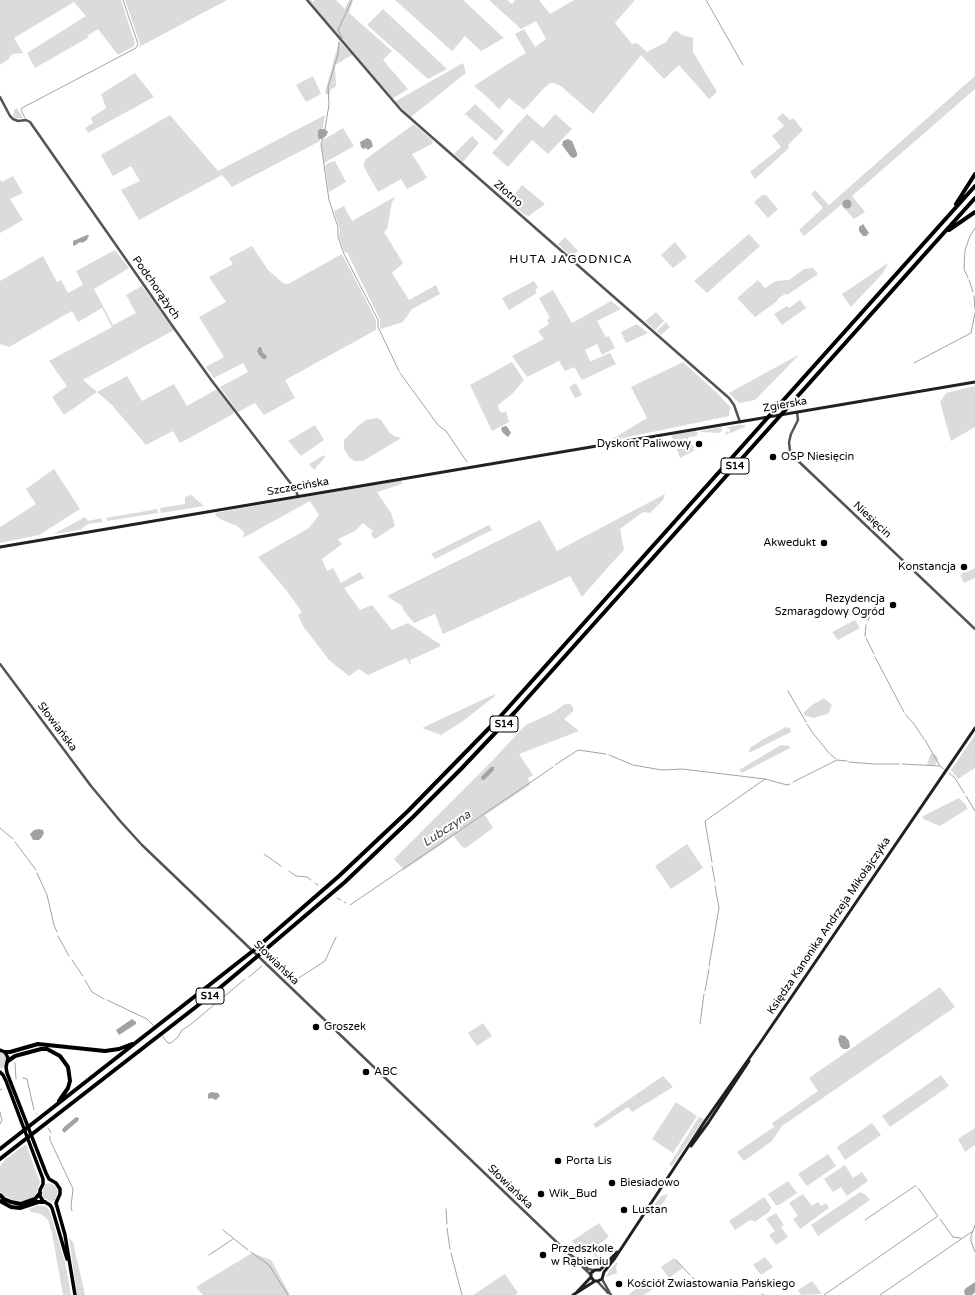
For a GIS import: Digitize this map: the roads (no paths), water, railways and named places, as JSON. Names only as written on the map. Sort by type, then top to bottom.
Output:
[{"type":"highway","points":[[949,215],[975,174]]},
{"type":"highway","name":"S14","points":[[0,1149],[254,950],[349,867],[408,811],[538,675],[975,186]]},
{"type":"highway","name":"S14","points":[[0,1159],[259,956],[313,910],[428,803],[515,712],[975,198]]},
{"type":"highway","points":[[941,236],[975,212]]},
{"type":"highway","points":[[5,1052],[12,1052],[33,1045],[45,1044],[112,1051],[119,1050],[139,1040]]},
{"type":"highway","points":[[8,1061],[15,1056],[41,1048],[47,1049],[60,1056],[68,1067],[70,1081],[68,1088],[55,1106]]},
{"type":"highway","points":[[0,1162],[5,1155]]},
{"type":"highway","points":[[0,1195],[7,1201],[21,1204],[35,1199],[40,1193]]},
{"type":"highway","points":[[0,1201],[11,1207],[20,1208],[38,1202],[46,1203]]},
{"type":"main road","name":"Zgierska","points":[[599,445],[975,382]]},
{"type":"main road","name":"Szczecińska","points":[[0,548],[599,445]]},
{"type":"main road","name":"Księdza Kanonika Andrzeja Mikołajczyka","points":[[603,1274],[708,1123],[760,1043],[975,728]]},
{"type":"main road","points":[[0,1050],[5,1052],[8,1061],[6,1067],[0,1072],[6,1081],[43,1179],[40,1198],[50,1205],[53,1210],[70,1270]]},
{"type":"main road","points":[[6,1067],[46,1173],[49,1179],[56,1183],[60,1189],[57,1206],[75,1295]]},
{"type":"main road","points":[[43,1184],[52,1181]]},
{"type":"main road","points":[[46,1203],[53,1203],[57,1200]]},
{"type":"main road","name":"Księdza Kanonika Andrzeja Mikołajczyka","points":[[600,1270],[621,1248]]},
{"type":"main road","points":[[593,1270],[600,1270],[603,1274],[602,1279],[573,1295],[591,1276],[593,1270]]},
{"type":"main road","points":[[591,1276],[596,1282]]},
{"type":"street","name":"Złotno","points":[[307,0],[392,101],[408,117],[714,385],[733,403],[740,422]]},
{"type":"street","name":"Podchorążych","points":[[0,97],[13,120],[27,120],[30,122],[176,331],[212,381],[295,489],[298,496]]},
{"type":"street","name":"Niesięcin","points":[[797,412],[798,420],[789,442],[790,451],[794,457],[975,629]]},
{"type":"street","name":"Słowiańska","points":[[0,664],[94,790],[142,845],[591,1276]]},
{"type":"street","name":"Słowiańska","points":[[565,1251],[593,1270]]},
{"type":"street","points":[[602,1279],[611,1295]]},
{"type":"street","points":[[596,1282],[611,1295]]},
{"type":"waterway","points":[[25,118],[21,110],[22,108],[136,48],[138,44],[123,0]]},
{"type":"waterway","points":[[342,38],[338,30],[352,0]]},
{"type":"waterway","points":[[706,0],[743,65]]},
{"type":"waterway","points":[[325,129],[329,105],[328,87],[338,54],[339,42]]},
{"type":"waterway","points":[[323,138],[321,144],[329,200],[338,227],[338,237],[344,254],[378,320],[378,327],[399,371]]},
{"type":"waterway","points":[[968,278],[964,269],[965,250],[970,236],[975,228]]},
{"type":"waterway","points":[[969,280],[973,292]]},
{"type":"waterway","points":[[974,296],[975,309]]},
{"type":"waterway","points":[[914,363],[971,333],[975,313]]},
{"type":"waterway","points":[[400,373],[438,425],[446,431],[467,462]]},
{"type":"waterway","points":[[868,621],[872,611]]},
{"type":"waterway","points":[[865,636],[866,625]]},
{"type":"waterway","points":[[866,638],[874,654]]},
{"type":"waterway","points":[[875,657],[904,712]]},
{"type":"waterway","points":[[788,691],[806,722]]},
{"type":"waterway","points":[[905,714],[924,739]]},
{"type":"waterway","points":[[807,724],[829,753]]},
{"type":"waterway","points":[[925,740],[940,766]]},
{"type":"waterway","name":"Lubczyna","points":[[555,765],[578,750],[606,754]]},
{"type":"waterway","points":[[830,754],[836,759]]},
{"type":"waterway","name":"Lubczyna","points":[[609,755],[633,765],[662,770],[682,769],[765,779],[787,785],[790,784]]},
{"type":"waterway","name":"Lubczyna","points":[[793,782],[837,760],[847,761]]},
{"type":"waterway","name":"Lubczyna","points":[[849,762],[899,764]]},
{"type":"waterway","name":"Lubczyna","points":[[902,764],[940,766],[944,769]]},
{"type":"waterway","name":"Lubczyna","points":[[350,905],[553,767]]},
{"type":"waterway","name":"Lubczyna","points":[[949,773],[955,778],[964,793]]},
{"type":"waterway","points":[[712,862],[705,821],[765,779]]},
{"type":"waterway","name":"Lubczyna","points":[[966,796],[975,811]]},
{"type":"waterway","name":"Lubczyna","points":[[0,828],[13,839]]},
{"type":"waterway","name":"Lubczyna","points":[[15,842],[36,870]]},
{"type":"waterway","name":"Lubczyna","points":[[264,854],[281,866]]},
{"type":"waterway","points":[[712,866],[715,882]]},
{"type":"waterway","name":"Lubczyna","points":[[289,871],[296,876],[307,877],[311,880]]},
{"type":"waterway","name":"Lubczyna","points":[[37,873],[47,895],[57,932]]},
{"type":"waterway","points":[[709,966],[719,908],[715,886]]},
{"type":"waterway","name":"Lubczyna","points":[[337,898],[341,900]]},
{"type":"waterway","name":"Lubczyna","points":[[58,936],[69,956]]},
{"type":"waterway","name":"Lubczyna","points":[[291,983],[325,961],[336,937]]},
{"type":"waterway","name":"Lubczyna","points":[[72,960],[83,976]]},
{"type":"waterway","name":"Lubczyna","points":[[273,965],[279,971]]},
{"type":"waterway","name":"Lubczyna","points":[[249,977],[262,966]]},
{"type":"waterway","points":[[705,991],[709,969]]},
{"type":"waterway","name":"Lubczyna","points":[[162,1036],[168,1043],[171,1043],[178,1037],[182,1030],[245,979]]},
{"type":"waterway","name":"Lubczyna","points":[[85,980],[92,992],[104,999]]},
{"type":"waterway","points":[[700,1024],[704,994]]},
{"type":"waterway","name":"Lubczyna","points":[[107,1000],[147,1019],[155,1027]]},
{"type":"waterway","points":[[15,1063],[16,1079]]},
{"type":"waterway","points":[[23,1078],[27,1079],[34,1110]]},
{"type":"waterway","points":[[0,1112],[2,1120],[0,1124]]},
{"type":"waterway","points":[[48,1128],[51,1133]]},
{"type":"waterway","points":[[50,1136],[50,1140],[73,1189],[72,1211]]},
{"type":"waterway","points":[[865,1220],[916,1186]]},
{"type":"waterway","points":[[824,1295],[938,1216],[918,1188]]},
{"type":"waterway","points":[[446,1209],[447,1224]]},
{"type":"waterway","points":[[940,1219],[953,1237],[961,1238]]},
{"type":"waterway","name":"Lubczyna","points":[[975,1225],[971,1236],[971,1241],[975,1252]]},
{"type":"waterway","points":[[447,1228],[450,1249]]},
{"type":"waterway","points":[[223,1230],[248,1250]]},
{"type":"waterway","points":[[880,1295],[973,1231]]},
{"type":"waterway","points":[[209,1255],[233,1239]]},
{"type":"waterway","points":[[251,1252],[269,1265],[288,1295]]},
{"type":"waterway","points":[[451,1253],[462,1295]]},
{"type":"waterway","points":[[676,1260],[690,1275]]},
{"type":"waterway","points":[[692,1277],[702,1286],[720,1283]]},
{"type":"waterway","points":[[725,1284],[742,1288]]},
{"type":"place","name":"Dyskont Paliwowy","points":[[699,444]]},
{"type":"place","name":"OSP Niesięcin","points":[[773,457]]},
{"type":"place","name":"Akwedukt","points":[[824,543]]},
{"type":"place","name":"Konstancja","points":[[964,567]]},
{"type":"place","name":"Rezydencja Szmaragdowy Ogród","points":[[893,605]]},
{"type":"place","name":"Groszek","points":[[316,1027]]},
{"type":"place","name":"ABC","points":[[366,1072]]},
{"type":"place","name":"Porta Lis","points":[[558,1161]]},
{"type":"place","name":"Biesiadowo","points":[[612,1183]]},
{"type":"place","name":"Wik_Bud","points":[[541,1194]]},
{"type":"place","name":"Lustan","points":[[624,1210]]},
{"type":"place","name":"Przedszkole w Rąbieniu","points":[[543,1255]]},
{"type":"place","name":"Kościół Zwiastowania Pańskiego","points":[[619,1284]]},
{"type":"district","name":"HUTA JAGODNICA","points":[[571,260]]}]
